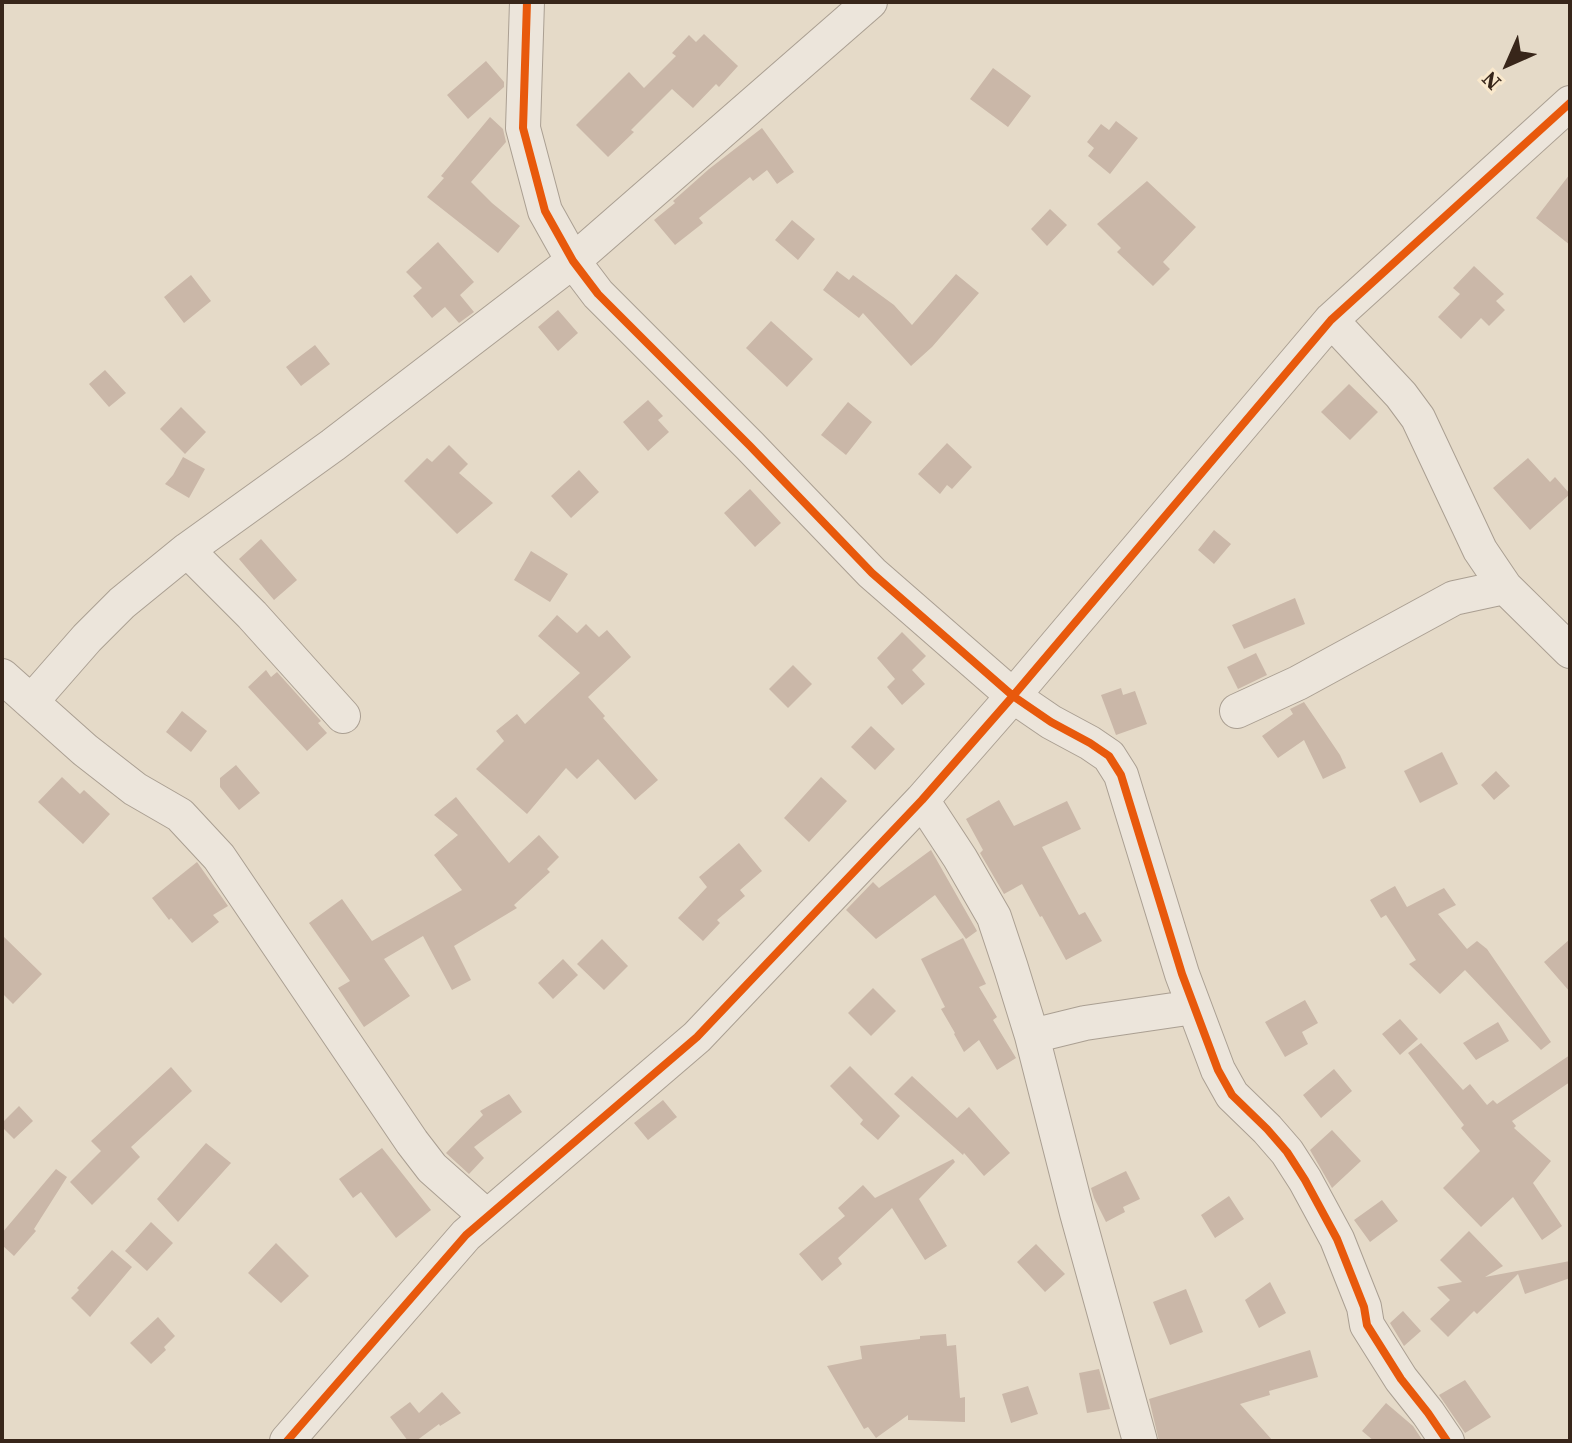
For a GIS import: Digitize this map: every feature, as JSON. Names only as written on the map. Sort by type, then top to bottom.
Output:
[{"type":"street","points":[[527,2],[523,128],[545,211],[573,261],[598,294],[872,573],[1013,696],[1109,756],[1121,775],[1173,947],[1218,1070],[1232,1095],[1287,1152],[1305,1180],[1337,1239],[1364,1307],[1367,1325],[1401,1379],[1447,1441]]},
{"type":"street","points":[[31,702],[122,603],[187,550],[333,445],[573,261],[870,2]]},
{"type":"street","points":[[287,1441],[455,1246],[486,1216],[697,1037],[922,800],[1331,320],[1570,103]]},
{"type":"street","points":[[1331,320],[1401,395],[1418,418],[1480,550],[1505,587],[1570,651]]},
{"type":"street","points":[[187,550],[252,615],[343,716]]},
{"type":"street","points":[[1237,711],[1298,683],[1454,598],[1505,587]]},
{"type":"street","points":[[2,676],[97,760],[135,789],[180,815],[219,857],[412,1142],[432,1168],[486,1216]]},
{"type":"street","points":[[922,800],[994,917],[1032,1036],[1140,1441]]},
{"type":"street","points":[[1032,1036],[1085,1023],[1194,1007]]},
{"type":"building","points":[[704,34],[738,66],[693,108],[672,89],[608,157],[576,125],[629,72],[644,88],[676,56],[672,53],[689,35],[696,42]]},
{"type":"building","points":[[486,61],[504,82],[504,87],[468,119],[447,95]]},
{"type":"building","points":[[993,68],[1031,96],[1008,127],[970,99]]},
{"type":"building","points":[[490,117],[503,129],[506,142],[471,182],[520,226],[498,253],[427,197]]},
{"type":"building","points":[[1116,121],[1138,138],[1110,174],[1088,156],[1094,148],[1087,142],[1101,124],[1109,130]]},
{"type":"building","points":[[762,128],[794,172],[777,184],[767,170],[753,181],[750,177],[699,218],[703,223],[675,245],[654,220],[709,169]]},
{"type":"building","points":[[1570,174],[1570,245],[1536,218]]},
{"type":"building","points":[[1147,181],[1196,227],[1163,262],[1170,269],[1153,286],[1117,252],[1121,248],[1097,224]]},
{"type":"building","points":[[1050,209],[1067,225],[1047,246],[1031,229]]},
{"type":"building","points":[[792,220],[815,239],[798,260],[775,240]]},
{"type":"building","points":[[438,242],[474,282],[460,295],[474,312],[459,323],[445,307],[432,318],[413,296],[422,288],[406,272]]},
{"type":"building","points":[[1474,266],[1504,294],[1496,301],[1505,310],[1489,326],[1481,318],[1461,339],[1438,317],[1460,294],[1453,288]]},
{"type":"building","points":[[837,271],[849,280],[853,275],[894,305],[912,325],[956,274],[979,293],[932,347],[911,366],[863,313],[859,318],[823,290]]},
{"type":"building","points":[[191,275],[211,301],[184,323],[164,297]]},
{"type":"building","points":[[558,310],[578,333],[558,351],[538,327]]},
{"type":"building","points":[[771,321],[813,359],[787,387],[746,348]]},
{"type":"building","points":[[315,345],[330,364],[301,386],[286,367]]},
{"type":"building","points":[[105,370],[126,393],[109,407],[89,384]]},
{"type":"building","points":[[1349,384],[1378,412],[1350,440],[1321,412]]},
{"type":"building","points":[[648,400],[663,416],[658,420],[669,432],[648,451],[623,422]]},
{"type":"building","points":[[848,402],[872,422],[846,455],[821,435]]},
{"type":"building","points":[[181,407],[206,432],[185,454],[160,429]]},
{"type":"building","points":[[947,443],[972,467],[952,489],[947,485],[940,494],[918,474]]},
{"type":"building","points":[[449,445],[468,464],[459,473],[493,503],[457,534],[404,481],[427,458],[432,462]]},
{"type":"building","points":[[183,457],[205,469],[189,498],[165,484]]},
{"type":"building","points":[[1528,458],[1550,482],[1555,477],[1570,494],[1530,530],[1493,488]]},
{"type":"building","points":[[579,470],[599,492],[571,518],[551,496]]},
{"type":"building","points":[[750,489],[781,523],[755,547],[724,513]]},
{"type":"building","points":[[1214,530],[1231,544],[1214,564],[1198,550]]},
{"type":"building","points":[[261,539],[297,580],[274,600],[239,559]]},
{"type":"building","points":[[531,551],[568,574],[550,602],[514,580]]},
{"type":"building","points":[[1295,598],[1305,624],[1244,649],[1232,625]]},
{"type":"building","points":[[557,615],[577,633],[586,624],[599,637],[607,630],[631,657],[588,697],[658,780],[635,800],[598,759],[577,779],[566,768],[527,814],[476,769],[504,741],[496,731],[517,714],[525,724],[580,673],[538,636]]},
{"type":"building","points":[[902,632],[926,656],[912,670],[925,684],[902,705],[887,687],[895,679],[877,658]]},
{"type":"building","points":[[1256,653],[1267,675],[1238,689],[1227,667]]},
{"type":"building","points":[[793,665],[812,684],[788,708],[769,689]]},
{"type":"building","points":[[266,670],[271,677],[277,672],[321,721],[318,723],[327,733],[307,751],[248,687]]},
{"type":"building","points":[[1121,688],[1123,695],[1135,691],[1147,724],[1116,735],[1101,695]]},
{"type":"building","points":[[1304,702],[1346,768],[1323,779],[1304,740],[1278,758],[1262,736],[1293,714],[1290,709]]},
{"type":"building","points":[[182,711],[207,731],[191,752],[166,732]]},
{"type":"building","points":[[871,726],[895,749],[875,770],[851,747]]},
{"type":"building","points":[[1442,752],[1458,784],[1420,803],[1404,771]]},
{"type":"building","points":[[236,765],[260,793],[239,810],[220,787],[220,778]]},
{"type":"building","points":[[1496,771],[1510,786],[1494,800],[1481,785]]},
{"type":"building","points":[[62,777],[80,794],[84,790],[110,814],[83,844],[38,802]]},
{"type":"building","points":[[821,777],[847,801],[809,842],[784,818]]},
{"type":"building","points":[[456,797],[509,863],[539,835],[559,857],[547,869],[550,872],[514,905],[517,908],[454,946],[471,980],[452,990],[423,936],[384,959],[410,996],[364,1027],[338,988],[350,981],[309,923],[342,899],[372,941],[462,890],[434,855],[458,835],[434,815]]},
{"type":"building","points":[[999,800],[1014,826],[1067,801],[1081,829],[1042,847],[1079,915],[1085,912],[1102,941],[1066,960],[1022,884],[1004,894],[980,853],[983,850],[966,819]]},
{"type":"building","points":[[739,843],[762,871],[740,890],[745,896],[717,920],[720,923],[703,941],[678,918],[707,887],[699,877]]},
{"type":"building","points":[[931,850],[977,931],[966,939],[935,895],[876,939],[846,910],[873,882],[879,888]]},
{"type":"building","points":[[197,862],[228,906],[213,915],[219,922],[192,943],[152,898]]},
{"type":"building","points":[[1395,886],[1407,907],[1444,888],[1456,905],[1438,914],[1467,949],[1477,941],[1487,949],[1551,1042],[1541,1050],[1465,970],[1440,994],[1409,964],[1416,960],[1386,915],[1381,918],[1370,900]]},
{"type":"building","points":[[2,935],[42,974],[13,1004],[2,993]]},
{"type":"building","points":[[963,938],[986,984],[979,987],[997,1017],[993,1020],[1016,1058],[997,1070],[979,1040],[964,1052],[941,1009],[945,1007],[921,959]]},
{"type":"building","points":[[602,939],[628,966],[604,990],[577,964]]},
{"type":"building","points":[[1570,939],[1570,992],[1544,962]]},
{"type":"building","points":[[563,959],[578,975],[553,999],[538,983]]},
{"type":"building","points":[[873,988],[896,1011],[871,1036],[848,1013]]},
{"type":"building","points":[[1305,1000],[1318,1023],[1302,1032],[1308,1044],[1285,1057],[1265,1022]]},
{"type":"building","points":[[1400,1019],[1418,1039],[1400,1055],[1382,1034]]},
{"type":"building","points":[[1498,1022],[1509,1041],[1476,1060],[1463,1043]]},
{"type":"building","points":[[1421,1043],[1463,1090],[1470,1084],[1487,1105],[1493,1100],[1497,1104],[1570,1055],[1570,1082],[1512,1121],[1516,1126],[1514,1128],[1551,1161],[1533,1183],[1562,1226],[1542,1240],[1513,1197],[1481,1227],[1443,1188],[1480,1151],[1461,1128],[1464,1125],[1408,1053]]},
{"type":"building","points":[[850,1066],[900,1116],[878,1140],[860,1124],[863,1120],[830,1086]]},
{"type":"building","points":[[171,1067],[192,1091],[131,1147],[140,1157],[92,1205],[70,1182],[101,1151],[91,1141]]},
{"type":"building","points":[[1334,1069],[1352,1091],[1321,1118],[1303,1095]]},
{"type":"building","points":[[912,1076],[957,1118],[969,1107],[1010,1153],[984,1176],[964,1153],[894,1094]]},
{"type":"building","points":[[509,1094],[522,1112],[474,1147],[484,1158],[469,1174],[446,1153],[483,1115],[480,1111]]},
{"type":"building","points":[[663,1100],[677,1117],[648,1140],[634,1123]]},
{"type":"building","points":[[19,1106],[33,1121],[14,1139],[2,1123]]},
{"type":"building","points":[[1332,1130],[1361,1161],[1332,1188],[1310,1150]]},
{"type":"building","points":[[206,1143],[231,1163],[178,1222],[157,1199]]},
{"type":"building","points":[[382,1148],[431,1210],[396,1238],[361,1192],[353,1198],[339,1179]]},
{"type":"building","points":[[953,1159],[955,1162],[919,1199],[947,1246],[925,1260],[892,1208],[838,1258],[842,1264],[822,1281],[799,1254],[845,1216],[838,1208],[863,1185],[875,1198]]},
{"type":"building","points":[[56,1169],[67,1177],[34,1229],[36,1231],[14,1256],[2,1245],[2,1233]]},
{"type":"building","points":[[1126,1171],[1140,1199],[1123,1207],[1125,1212],[1106,1222],[1091,1188]]},
{"type":"building","points":[[1229,1196],[1244,1219],[1215,1238],[1201,1215]]},
{"type":"building","points":[[1382,1200],[1398,1221],[1370,1242],[1354,1220]]},
{"type":"building","points":[[151,1222],[173,1243],[147,1271],[125,1251]]},
{"type":"building","points":[[1469,1231],[1503,1266],[1485,1277],[1570,1261],[1570,1278],[1525,1294],[1518,1274],[1448,1337],[1430,1319],[1450,1300],[1437,1287],[1462,1282],[1440,1260]]},
{"type":"building","points":[[276,1243],[309,1276],[281,1303],[248,1273]]},
{"type":"building","points":[[1036,1244],[1065,1274],[1045,1292],[1017,1262]]},
{"type":"building","points":[[112,1250],[132,1267],[90,1317],[71,1298]]},
{"type":"building","points":[[1270,1282],[1286,1313],[1259,1328],[1245,1300]]},
{"type":"building","points":[[1186,1289],[1203,1332],[1170,1345],[1153,1302]]},
{"type":"building","points":[[1403,1311],[1421,1331],[1404,1346],[1390,1323]]},
{"type":"building","points":[[158,1317],[175,1336],[151,1364],[130,1343]]},
{"type":"building","points":[[946,1334],[947,1346],[956,1345],[960,1398],[965,1397],[965,1422],[908,1420],[908,1415],[876,1438],[868,1427],[864,1429],[827,1366],[862,1359],[860,1346]]},
{"type":"building","points":[[1310,1350],[1318,1377],[1269,1391],[1270,1395],[1240,1404],[1273,1441],[1159,1441],[1149,1399]]},
{"type":"building","points":[[1099,1369],[1110,1409],[1087,1413],[1079,1373]]},
{"type":"building","points":[[1465,1380],[1491,1417],[1465,1433],[1439,1395]]},
{"type":"building","points":[[1028,1386],[1038,1414],[1011,1423],[1002,1394]]},
{"type":"building","points":[[442,1392],[461,1413],[416,1441],[408,1441],[390,1417],[410,1402],[419,1413]]},
{"type":"building","points":[[1386,1403],[1413,1426],[1423,1441],[1374,1441],[1362,1431]]},
{"type":"cycle path","points":[[527,2],[523,128],[545,211],[573,261],[598,294],[872,573],[1013,696],[1109,756],[1121,775],[1182,974],[1218,1070],[1232,1095],[1287,1152],[1305,1180],[1337,1239],[1364,1307],[1367,1325],[1401,1379],[1447,1441]]},
{"type":"cycle path","points":[[287,1441],[466,1235],[697,1037],[922,800],[1331,320],[1570,103]]}]
